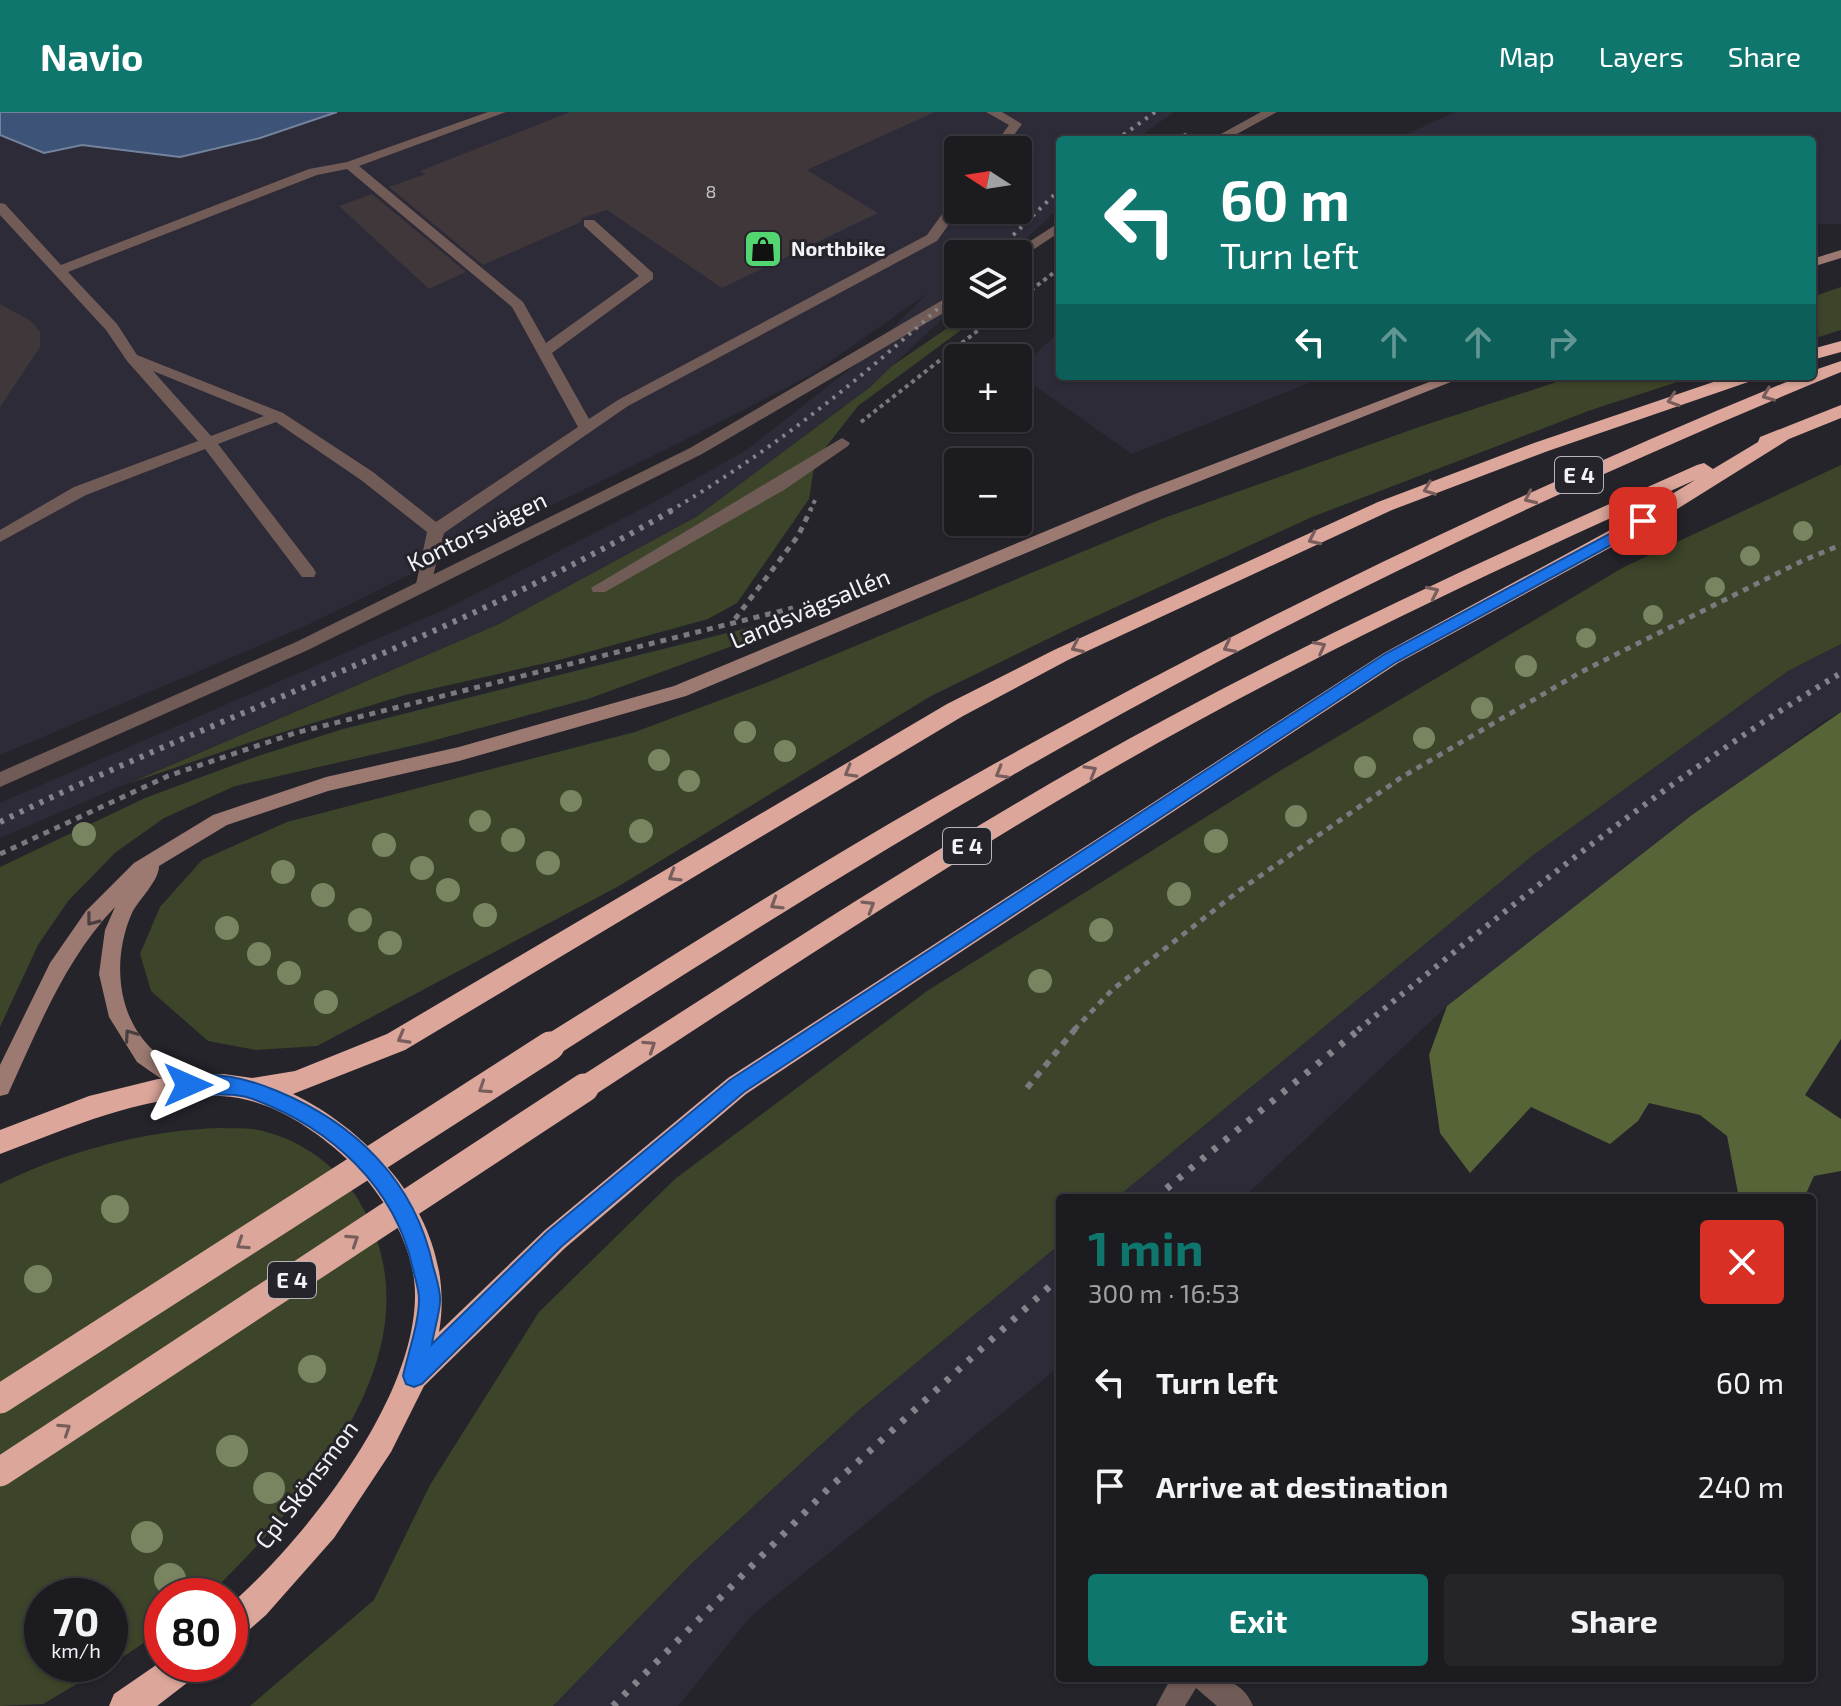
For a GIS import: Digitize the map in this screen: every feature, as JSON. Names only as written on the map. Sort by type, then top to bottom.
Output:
[{"type":"highway","points":[[1816,354],[1841,346]]},
{"type":"highway","name":"E 4","points":[[1816,376],[1841,366]]},
{"type":"highway","name":"E 4","points":[[252,1089],[296,1082],[396,1042],[955,710],[1061,655],[1385,506],[1644,409],[1735,380]]},
{"type":"highway","name":"E 4","points":[[0,1399],[817,878],[1173,676],[1413,553],[1533,496],[1683,429],[1806,380]]},
{"type":"highway","name":"E 4","points":[[0,1472],[859,911],[1089,772],[1362,625],[1577,525],[1841,411]]},
{"type":"highway","name":"E 4","points":[[414,1376],[555,1239],[737,1086],[1391,658],[1643,521],[1782,435]]},
{"type":"highway","name":"Cpl Skönsmon","points":[[0,1142],[84,1111],[188,1085],[229,1085],[252,1089],[306,1112],[354,1146],[391,1190],[418,1243],[430,1299],[414,1376],[372,1460],[312,1540],[248,1607]]},
{"type":"highway","points":[[126,1706],[163,1682]]},
{"type":"main road","points":[[1816,262],[1841,254]]},
{"type":"main road","name":"Landsvägsallén","points":[[0,1087],[57,969],[93,917],[129,879],[169,848],[220,820],[292,793],[487,747],[680,691],[1141,498],[1449,380]]},
{"type":"main road","name":"Landsvägsallén","points":[[169,848],[145,876],[114,931],[108,987],[115,1011],[145,1057],[188,1085]]},
{"type":"street","points":[[60,270],[314,172],[350,165],[500,112]]},
{"type":"street","points":[[992,112],[1016,124],[1007,136]]},
{"type":"street","points":[[1224,136],[1271,112]]},
{"type":"street","points":[[350,165],[518,305],[586,428]]},
{"type":"street","points":[[0,207],[112,327],[132,358],[208,442],[308,573]]},
{"type":"street","points":[[424,584],[436,530],[623,403],[932,238],[944,221]]},
{"type":"street","points":[[544,352],[648,276],[589,223]]},
{"type":"street","points":[[1032,244],[1056,229]]},
{"type":"street","name":"Kontorsvägen","points":[[0,780],[302,646],[696,451],[944,305]]},
{"type":"street","points":[[132,358],[278,416],[367,476],[436,530]]},
{"type":"street","points":[[0,537],[80,491],[278,416]]},
{"type":"street","points":[[599,588],[778,486],[842,443]]},
{"type":"street","points":[[1170,1706],[1184,1682]]},
{"type":"street","points":[[1210,1682],[1239,1706]]},
{"type":"path","points":[[1032,289],[1056,271]]},
{"type":"path","points":[[734,620],[798,536],[842,443],[852,429],[981,328]]},
{"type":"path","points":[[1027,1088],[1064,1041],[1112,990],[1240,890],[1402,777],[1581,672],[1804,560],[1841,545]]},
{"type":"path","points":[[0,854],[168,776],[295,733],[794,607]]},
{"type":"shaded area","points":[[337,112],[1174,112],[1141,136],[1056,136],[1056,211],[1025,240],[944,240],[944,317],[869,388],[696,517],[499,624],[0,838],[0,803],[448,608],[647,506],[745,451],[854,366],[928,293],[811,375],[679,443],[301,628],[0,755],[0,135],[44,153],[82,145],[180,157],[260,138]]},
{"type":"shaded area","points":[[1455,112],[1841,112],[1841,224],[1816,224],[1816,136],[1403,136]]},
{"type":"shaded area","points":[[1056,335],[1056,380],[1316,380],[1132,454],[1032,384],[1032,357]]},
{"type":"shaded area","points":[[1841,644],[1841,712],[1825,720],[1447,1006],[1247,1194],[1121,1194],[1532,856],[1788,671]]},
{"type":"shaded area","points":[[1056,1247],[1056,1369],[751,1616],[678,1706],[553,1706],[693,1562],[858,1411]]},
{"type":"green space","points":[[1841,287],[1841,330],[1816,338],[1816,296]]},
{"type":"green space","points":[[948,328],[964,328],[858,406],[815,461],[809,499],[737,603],[708,619],[559,660],[405,695],[127,784],[499,624],[696,517],[869,388],[892,366]]},
{"type":"green space","points":[[1563,380],[1684,380],[1591,410],[1312,517],[1066,630],[931,696],[619,886],[317,1046],[256,1050],[208,1041],[151,991],[140,954],[160,907],[202,860],[287,822],[635,732],[766,683],[1164,518],[1419,427]]},
{"type":"green space","points":[[1841,465],[1841,644],[1788,671],[1532,856],[1121,1194],[1056,1194],[1056,1247],[858,1411],[693,1562],[553,1706],[250,1706],[374,1600],[430,1485],[539,1312],[675,1179],[927,991],[1278,772],[1624,567]]},
{"type":"green space","points":[[799,615],[800,621],[588,699],[424,743],[235,786],[164,818],[116,852],[68,901],[38,945],[0,1027],[0,867],[145,798],[258,756],[343,729]]},
{"type":"green space","points":[[1841,712],[1841,1039],[1805,1095],[1841,1119],[1841,1171],[1814,1176],[1806,1194],[1738,1194],[1727,1136],[1700,1115],[1649,1103],[1638,1121],[1610,1144],[1531,1107],[1470,1173],[1440,1133],[1429,1055],[1447,1006],[1692,815]]},
{"type":"green space","points":[[221,1128],[258,1130],[305,1148],[341,1177],[359,1201],[382,1256],[386,1311],[376,1365],[353,1417],[322,1467],[286,1514],[226,1578],[144,1578],[144,1643],[129,1653],[128,1578],[24,1578],[24,1682],[80,1682],[43,1704],[0,1706],[0,1184],[80,1152],[164,1133]]},
{"type":"water","points":[[0,112],[337,112],[260,138],[180,157],[82,145],[44,153],[0,135]]},
{"type":"building","points":[[570,112],[935,112],[807,170],[878,213],[722,288],[607,210],[582,218],[581,222],[483,265],[389,187],[425,174],[420,171]]},
{"type":"building","points":[[372,194],[466,272],[429,289],[339,206]]},
{"type":"building","points":[[0,304],[31,321],[40,332],[40,347],[0,407]]},
{"type":"railway","points":[[1122,136],[1155,112]]},
{"type":"railway","points":[[1008,240],[1056,193]]},
{"type":"railway","points":[[670,511],[784,436],[890,351],[944,303]]},
{"type":"railway","points":[[0,822],[84,782],[510,596],[674,509]]},
{"type":"railway","points":[[1358,1030],[1534,889],[1654,798],[1841,673]]},
{"type":"railway","points":[[1160,1194],[1361,1028]]},
{"type":"railway","points":[[613,1706],[828,1489],[1056,1281]]},
{"type":"place","name":"Northbike","points":[[763,249]]},
{"type":"route","points":[[188,1085],[229,1085],[252,1089],[306,1112],[354,1146],[391,1190],[418,1243],[430,1299],[414,1376],[555,1239],[737,1086],[1391,658],[1643,521]]}]
